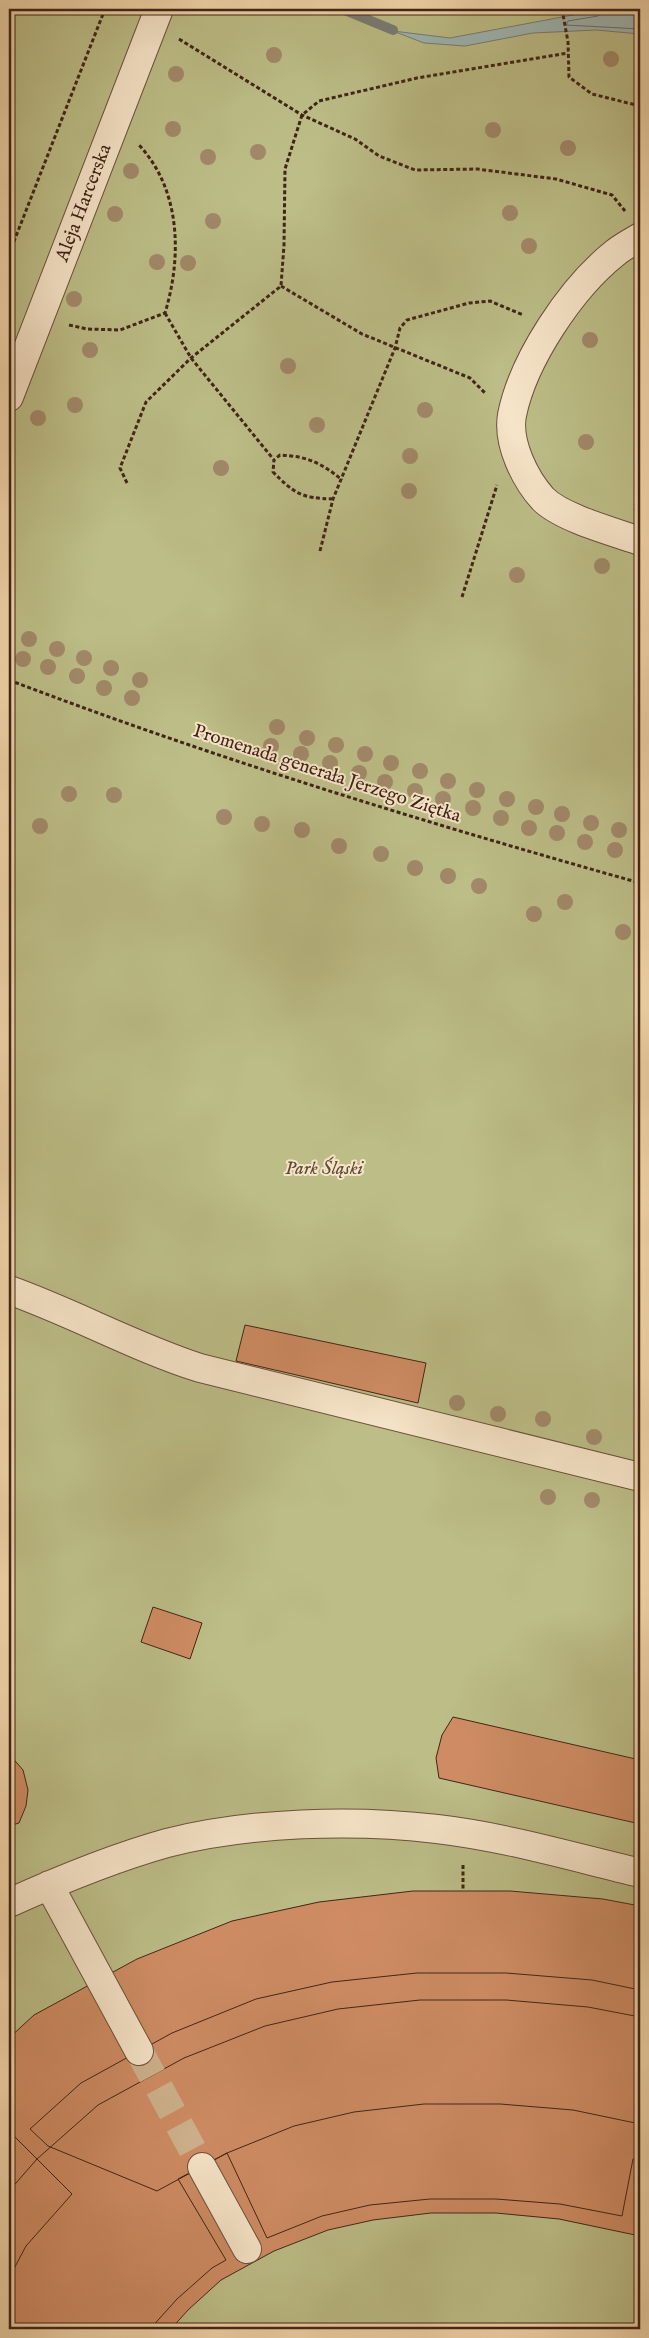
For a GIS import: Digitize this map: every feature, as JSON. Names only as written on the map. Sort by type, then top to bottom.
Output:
[{"type":"street","name":"Aleja Harcerska","points":[[9,397],[157,16]]},
{"type":"street","points":[[635,226],[614,254],[567,304],[526,372],[512,417],[515,451],[527,479],[544,500],[571,516],[640,540]]},
{"type":"street","points":[[9,1290],[34,1299],[161,1356],[200,1368],[640,1477]]},
{"type":"street","points":[[9,1903],[109,1861],[178,1841],[226,1832],[280,1826],[399,1825],[440,1829],[520,1844],[640,1873]]},
{"type":"street","points":[[49,1885],[139,2051]]},
{"type":"street","points":[[202,2167],[246,2249]]},
{"type":"path","points":[[9,254],[105,9]]},
{"type":"path","points":[[422,9],[425,12],[466,9]]},
{"type":"path","points":[[563,9],[568,42],[569,77],[592,94],[640,106]]},
{"type":"path","points":[[157,16],[302,115],[355,139],[379,156],[416,170],[477,169],[556,179],[612,195],[635,226]]},
{"type":"path","points":[[127,483],[120,468],[146,402],[191,358],[281,286],[284,245],[285,169],[302,115],[319,101],[346,94],[418,78],[568,53]]},
{"type":"path","points":[[111,133],[137,143],[153,160],[171,198],[176,236],[173,286],[165,313],[191,358],[274,460],[273,472],[294,492],[313,499],[333,499]]},
{"type":"path","points":[[281,286],[362,334],[470,378],[512,417]]},
{"type":"path","points":[[320,551],[333,499],[395,348],[400,328],[407,320],[469,304],[490,301],[528,317]]},
{"type":"path","points":[[40,315],[55,322],[87,329],[120,330],[165,313]]},
{"type":"path","points":[[274,460],[280,455],[300,456],[327,467],[342,480]]},
{"type":"path","points":[[462,597],[499,477]]},
{"type":"path","points":[[637,656],[640,641]]},
{"type":"path","name":"Promenada generała Jerzego Ziętka","points":[[9,680],[75,705],[363,802],[640,883]]},
{"type":"green space","name":"Park Śląski","points":[[9,9],[640,9],[640,2329],[9,2329]]},
{"type":"water","points":[[605,9],[640,9],[640,34],[596,30],[533,33],[465,46],[424,43],[393,31],[450,38]]},
{"type":"building","points":[[640,490],[640,512],[634,510]]},
{"type":"building","points":[[245,1325],[426,1363],[418,1403],[236,1361]]},
{"type":"building","points":[[153,1607],[202,1623],[190,1659],[141,1642]]},
{"type":"building","points":[[453,1717],[640,1760],[640,1824],[439,1778],[436,1758],[442,1735]]},
{"type":"building","points":[[9,1754],[23,1770],[28,1790],[26,1806],[19,1823],[9,1826]]},
{"type":"building","points":[[413,1891],[510,1891],[603,1899],[640,1906],[640,2236],[559,2219],[496,2213],[431,2213],[373,2220],[328,2230],[274,2251],[221,2280],[188,2310],[171,2329],[9,2329],[9,2038],[34,2015],[137,1959],[232,1921],[319,1902]]},
{"type":"building","points":[[417,1973],[506,1973],[592,1980],[640,1990],[640,2124],[573,2110],[500,2104],[424,2104],[354,2112],[294,2126],[227,2153],[157,2191],[48,2146],[30,2129],[81,2083],[172,2033],[256,1999],[332,1982]]},
{"type":"building","points":[[420,2000],[506,2000],[588,2007],[640,2017],[640,2160],[633,2159],[622,2216],[560,2204],[496,2199],[430,2199],[370,2205],[322,2216],[267,2238],[227,2153],[178,2179],[226,2260],[212,2268],[177,2299],[150,2329],[9,2329],[9,2191],[37,2159],[98,2105],[184,2058],[265,2026],[338,2009]]},
{"type":"building","points":[[9,2131],[72,2194],[26,2246],[9,2278]]},
{"type":"waterway","points":[[342,9],[393,30]]},
{"type":"tunnel","points":[[139,2051],[202,2167]]}]
